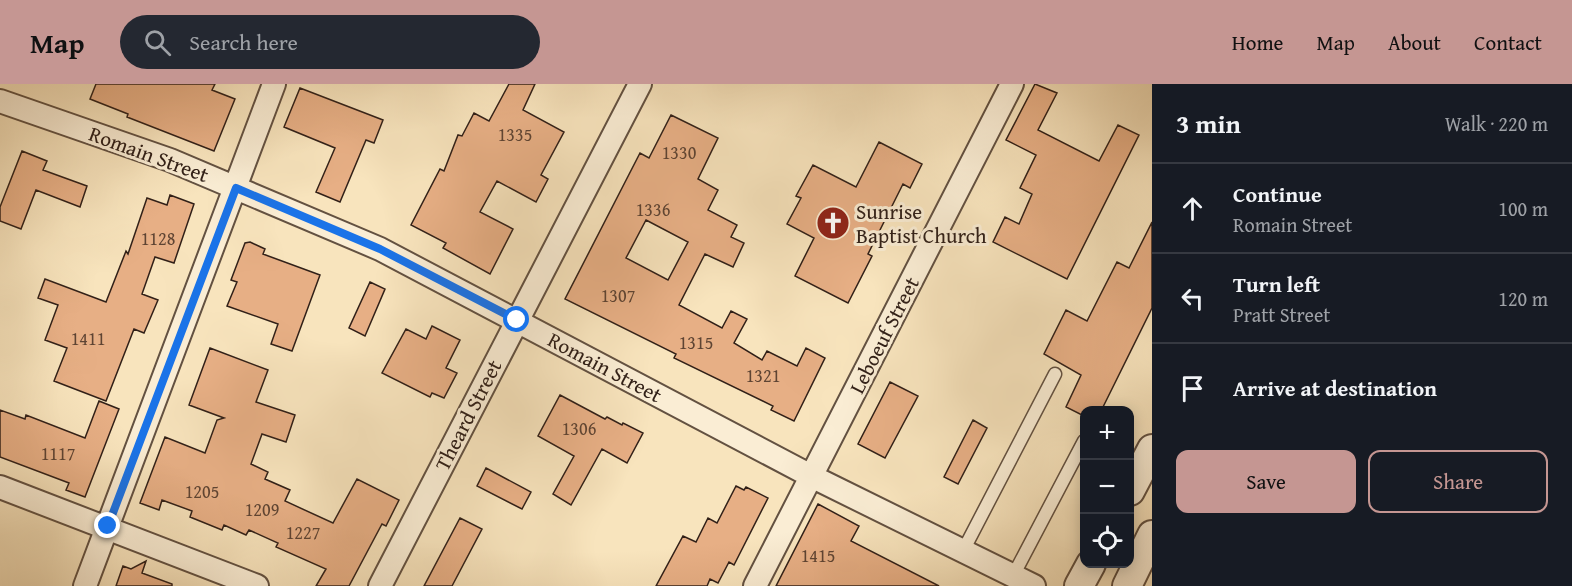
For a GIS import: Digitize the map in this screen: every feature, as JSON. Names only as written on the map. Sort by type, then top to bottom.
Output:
[{"type":"street","points":[[85,586],[274,84]]},
{"type":"street","name":"Theard Street","points":[[380,586],[640,84]]},
{"type":"street","name":"Leboeuf Street","points":[[755,586],[1012,84]]},
{"type":"street","name":"Romain Street","points":[[0,101],[170,160],[380,249],[811,476],[1034,586]]},
{"type":"street","points":[[1134,483],[1152,449]]},
{"type":"street","points":[[0,487],[108,526],[258,586]]},
{"type":"street","points":[[1127,586],[1152,535]]},
{"type":"street","points":[[1079,586],[1089,568]]},
{"type":"lane","points":[[963,551],[1055,374]]},
{"type":"lane","points":[[1013,576],[1080,449]]},
{"type":"building","points":[[96,84],[215,84],[212,90],[235,99],[214,151],[127,117],[128,114],[90,99]]},
{"type":"building","points":[[509,84],[535,84],[523,110],[564,132],[541,175],[548,179],[536,202],[497,181],[480,212],[513,229],[490,274],[443,248],[446,243],[411,225],[440,169],[444,171],[458,135],[462,136],[474,113],[489,121]]},
{"type":"building","points":[[1035,84],[1057,93],[1038,130],[1099,161],[1118,125],[1139,135],[1067,279],[993,242],[1005,217],[1019,224],[1032,194],[1020,188],[1036,155],[1006,140]]},
{"type":"building","points":[[300,88],[383,120],[374,143],[366,140],[340,202],[316,192],[335,148],[284,127]]},
{"type":"building","points":[[671,115],[718,138],[698,179],[718,190],[708,210],[737,225],[731,237],[744,243],[733,267],[705,254],[679,305],[722,328],[731,311],[747,319],[734,343],[762,360],[767,351],[797,366],[806,348],[825,358],[794,421],[771,410],[773,406],[674,358],[676,354],[565,299],[640,153],[649,158]],"holes":[[[646,220],[688,242],[668,280],[626,258]]]},
{"type":"building","points":[[879,142],[922,164],[910,188],[903,184],[868,254],[872,256],[848,303],[795,276],[814,238],[787,224],[801,198],[796,196],[813,165],[856,187]]},
{"type":"building","points":[[22,151],[47,161],[43,170],[87,186],[80,207],[36,190],[21,229],[0,221],[0,207]]},
{"type":"building","points":[[170,195],[194,204],[174,263],[155,257],[142,294],[158,300],[144,333],[134,329],[106,401],[54,381],[67,348],[45,340],[58,305],[38,298],[45,279],[106,302],[126,251],[128,254],[147,198],[167,205]]},
{"type":"building","points":[[1152,222],[1152,308],[1103,406],[1080,406],[1080,414],[1066,407],[1081,375],[1044,354],[1066,310],[1087,321],[1117,262],[1129,268]]},
{"type":"building","points":[[250,242],[265,249],[263,254],[320,275],[292,351],[271,344],[278,324],[227,306],[237,282],[231,280],[245,243]]},
{"type":"building","points":[[370,282],[385,289],[365,336],[349,328]]},
{"type":"building","points":[[432,326],[460,340],[446,368],[457,373],[444,398],[432,393],[430,397],[382,373],[406,329],[426,339]]},
{"type":"building","points":[[210,348],[268,370],[256,402],[295,415],[286,442],[262,434],[251,464],[268,472],[265,479],[290,490],[285,501],[333,523],[357,479],[399,500],[386,526],[382,524],[349,586],[316,586],[326,569],[276,547],[278,543],[249,530],[246,535],[224,525],[222,530],[190,517],[192,511],[162,500],[159,510],[140,503],[165,437],[205,453],[217,420],[224,418],[189,405]]},
{"type":"building","points":[[890,382],[918,396],[885,458],[858,444]]},
{"type":"building","points":[[560,395],[605,419],[607,417],[643,433],[627,463],[602,449],[571,505],[553,494],[574,456],[538,436]]},
{"type":"building","points":[[99,401],[119,409],[85,497],[66,490],[69,483],[0,457],[0,410],[25,419],[26,415],[85,438]]},
{"type":"building","points":[[973,420],[987,428],[958,484],[944,477]]},
{"type":"building","points":[[486,468],[531,492],[522,509],[477,486]]},
{"type":"building","points":[[736,486],[744,490],[746,487],[768,498],[734,565],[729,562],[718,583],[710,579],[707,586],[656,586],[683,536],[696,542],[708,518],[717,523]]},
{"type":"building","points":[[818,504],[859,526],[851,541],[939,586],[776,586]]},
{"type":"building","points":[[460,518],[482,529],[452,586],[424,586]]},
{"type":"building","points":[[146,561],[142,573],[172,584],[172,586],[116,586],[123,566],[131,569]]},
{"type":"place","name":"Sunrise Baptist Church","points":[[833,223]]},
{"type":"route","points":[[108,526],[236,188],[380,249],[517,320]]}]
